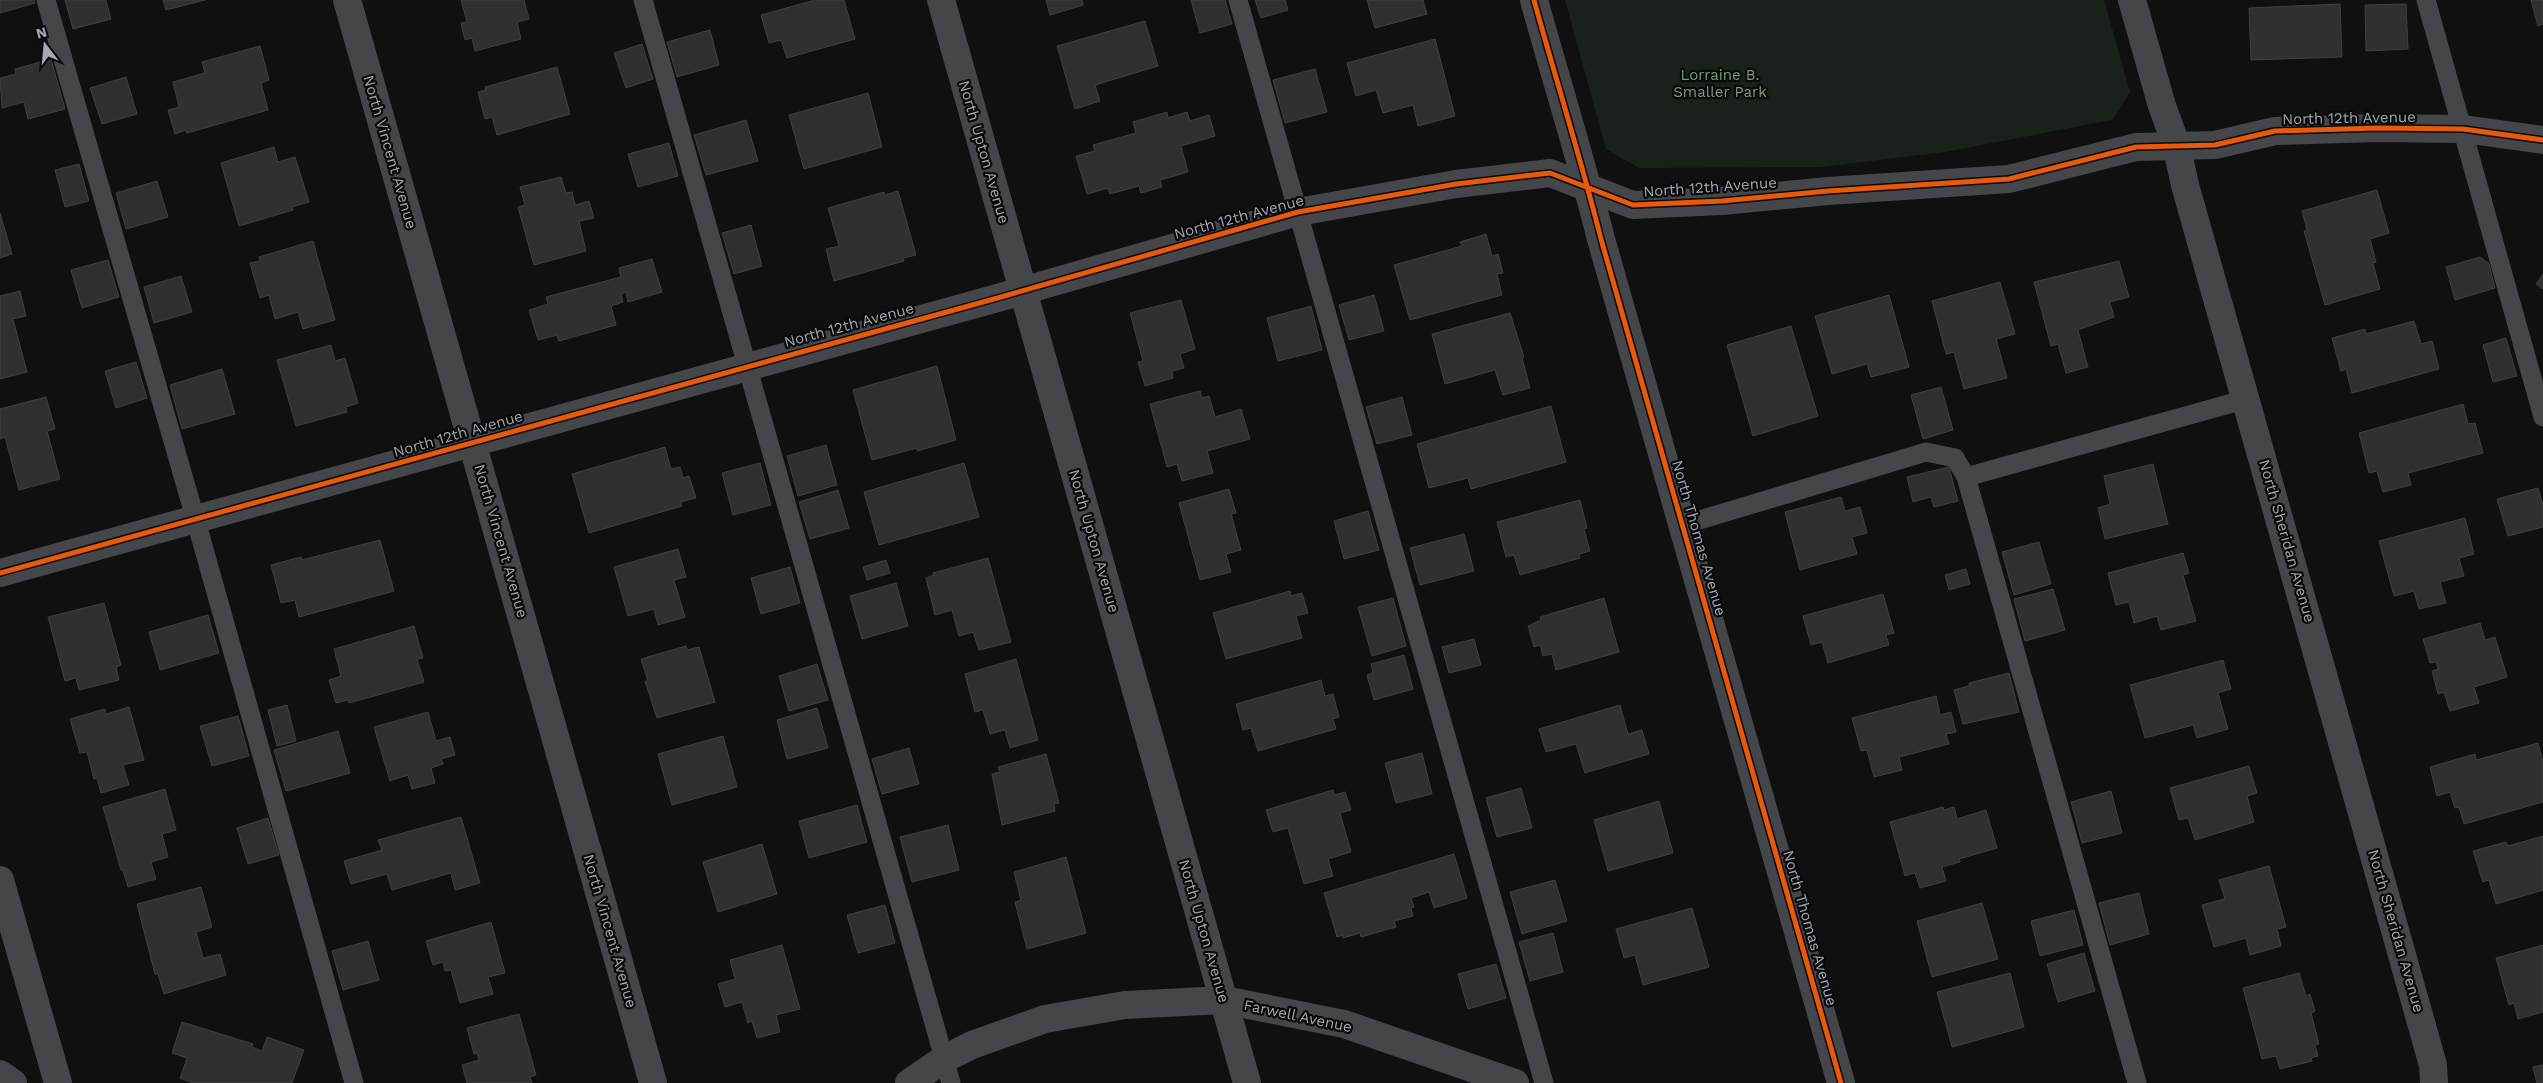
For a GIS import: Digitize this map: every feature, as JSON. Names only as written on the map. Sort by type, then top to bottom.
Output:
[{"type":"street","name":"North Vincent Avenue","points":[[348,0],[653,1083]]},
{"type":"street","name":"North Upton Avenue","points":[[941,0],[1247,1083]]},
{"type":"street","name":"North Thomas Avenue","points":[[1534,0],[1567,123],[1588,186],[1601,240],[1841,1083]]},
{"type":"street","name":"North Sheridan Avenue","points":[[2132,0],[2162,106],[2176,144],[2185,185],[2433,1065],[2434,1083]]},
{"type":"street","name":"North 12th Avenue","points":[[0,573],[1023,291],[1298,212],[1456,184],[1550,173],[1588,186],[1633,205],[1722,201],[1828,191],[2008,179],[2136,147],[2215,144],[2275,132],[2378,128],[2463,129],[2543,140]]},
{"type":"street","points":[[0,880],[58,1083]]},
{"type":"street","name":"Farwell Avenue","points":[[909,1083],[947,1071],[972,1045],[1045,1019],[1125,1005],[1224,1000],[1344,1024],[1515,1083]]},
{"type":"street","points":[[0,1074],[13,1083]]},
{"type":"lane","points":[[46,0],[196,520],[354,1083]]},
{"type":"lane","points":[[644,0],[947,1071]]},
{"type":"lane","points":[[1238,0],[1544,1083]]},
{"type":"lane","points":[[2426,0],[2543,418]]},
{"type":"lane","points":[[1966,477],[2247,400]]},
{"type":"lane","points":[[1683,525],[1926,452],[1955,458],[1966,477],[2137,1083]]},
{"type":"green space","name":"Lorraine B. Smaller Park","points":[[1565,0],[2104,0],[2130,92],[2112,120],[1945,152],[1822,167],[1639,168],[1606,149]]},
{"type":"building","points":[[0,0],[34,0],[35,3],[0,13]]},
{"type":"building","points":[[65,0],[106,0],[111,19],[73,29]]},
{"type":"building","points":[[163,0],[205,0],[166,10]]},
{"type":"building","points":[[461,0],[524,0],[529,19],[517,22],[521,39],[475,51],[472,38],[465,40],[461,23],[467,22]]},
{"type":"building","points":[[815,0],[844,0],[855,39],[787,58],[781,40],[769,43],[761,15]]},
{"type":"building","points":[[1046,0],[1082,0],[1083,5],[1050,15]]},
{"type":"building","points":[[1191,0],[1225,0],[1232,24],[1200,33]]},
{"type":"building","points":[[1255,0],[1285,0],[1288,10],[1261,18]]},
{"type":"building","points":[[1367,0],[1423,0],[1427,14],[1375,28]]},
{"type":"building","points":[[2531,0],[2543,0],[2543,24],[2538,26]]},
{"type":"building","points":[[2340,4],[2342,57],[2251,60],[2249,8]]},
{"type":"building","points":[[2406,4],[2408,49],[2366,51],[2365,5]]},
{"type":"building","points":[[1145,21],[1158,66],[1095,85],[1100,101],[1075,109],[1057,46]]},
{"type":"building","points":[[710,30],[719,65],[677,77],[667,42]]},
{"type":"building","points":[[1435,39],[1455,116],[1418,126],[1413,105],[1383,113],[1376,90],[1356,96],[1347,63]]},
{"type":"building","points":[[642,44],[653,79],[626,88],[614,53]]},
{"type":"building","points":[[260,46],[269,80],[261,83],[268,110],[187,133],[186,130],[175,134],[168,110],[179,107],[173,82],[205,73],[202,62]]},
{"type":"building","points":[[51,59],[65,109],[28,119],[24,102],[2,108],[0,78],[16,74],[15,69]]},
{"type":"building","points":[[557,67],[570,114],[497,135],[492,117],[485,119],[478,92],[486,90],[485,87]]},
{"type":"building","points":[[1315,69],[1327,112],[1285,123],[1273,80]]},
{"type":"building","points":[[126,77],[137,114],[102,124],[90,88]]},
{"type":"building","points":[[868,93],[882,147],[804,169],[789,115]]},
{"type":"building","points":[[1167,112],[1168,118],[1187,112],[1190,121],[1209,115],[1215,136],[1181,146],[1188,172],[1160,180],[1162,187],[1141,193],[1139,186],[1110,194],[1108,188],[1087,194],[1076,156],[1095,151],[1093,145],[1136,133],[1133,122]]},
{"type":"building","points":[[746,120],[758,161],[706,175],[694,135]]},
{"type":"building","points":[[669,143],[678,176],[638,187],[628,154]]},
{"type":"building","points":[[274,147],[278,162],[295,157],[309,202],[292,207],[293,210],[239,226],[221,163]]},
{"type":"building","points":[[79,164],[89,201],[65,207],[55,170]]},
{"type":"building","points":[[561,177],[566,193],[572,192],[575,205],[589,201],[594,218],[579,221],[586,251],[534,265],[518,207],[525,205],[520,187]]},
{"type":"building","points":[[157,181],[168,217],[126,229],[116,193]]},
{"type":"building","points":[[2377,190],[2389,233],[2370,239],[2376,262],[2373,263],[2380,289],[2325,305],[2304,231],[2307,230],[2302,211]]},
{"type":"building","points":[[898,191],[916,255],[903,258],[904,261],[834,281],[826,249],[839,246],[828,208],[884,192],[885,195]]},
{"type":"building","points":[[0,213],[12,254],[0,258]]},
{"type":"building","points":[[751,225],[762,266],[734,274],[722,233]]},
{"type":"building","points":[[1486,234],[1492,256],[1498,254],[1503,273],[1497,274],[1502,295],[1410,320],[1394,265],[1462,246],[1460,242]]},
{"type":"building","points":[[313,241],[335,320],[303,329],[298,312],[275,319],[269,295],[260,298],[250,263],[260,261],[259,257]]},
{"type":"building","points":[[2480,257],[2489,264],[2495,288],[2455,300],[2446,267]]},
{"type":"building","points":[[652,259],[662,292],[628,302],[626,292],[621,294],[623,302],[611,306],[616,325],[559,341],[557,335],[538,340],[529,310],[548,304],[546,297],[621,277],[619,268]]},
{"type":"building","points":[[108,260],[119,297],[82,308],[71,270]]},
{"type":"building","points":[[2119,261],[2129,297],[2110,302],[2114,317],[2078,330],[2088,367],[2066,373],[2058,344],[2051,346],[2034,282]]},
{"type":"building","points":[[2543,274],[2543,289],[2536,284]]},
{"type":"building","points":[[181,276],[192,312],[154,323],[144,287]]},
{"type":"building","points":[[2000,282],[2015,334],[1996,339],[2007,378],[1964,389],[1954,352],[1946,354],[1932,301]]},
{"type":"building","points":[[20,291],[26,316],[13,319],[27,372],[0,379],[0,296]]},
{"type":"building","points":[[1374,295],[1384,331],[1349,340],[1339,305]]},
{"type":"building","points":[[1889,295],[1909,367],[1871,377],[1867,364],[1832,374],[1815,316]]},
{"type":"building","points":[[1181,300],[1195,349],[1180,354],[1184,368],[1172,371],[1173,378],[1145,386],[1138,362],[1143,361],[1130,313]]},
{"type":"building","points":[[1311,306],[1322,350],[1278,361],[1267,318]]},
{"type":"building","points":[[1510,313],[1524,357],[1522,358],[1530,388],[1503,395],[1495,370],[1445,384],[1432,334]]},
{"type":"building","points":[[2414,321],[2421,344],[2432,341],[2439,369],[2352,393],[2346,369],[2341,371],[2332,338],[2365,329],[2366,334]]},
{"type":"building","points":[[1791,326],[1818,416],[1753,436],[1727,345]]},
{"type":"building","points":[[2506,338],[2517,376],[2493,382],[2483,345]]},
{"type":"building","points":[[331,345],[335,361],[345,358],[358,403],[346,407],[347,412],[296,426],[277,360]]},
{"type":"building","points":[[136,362],[147,398],[116,408],[105,371]]},
{"type":"building","points":[[937,366],[956,440],[917,451],[917,448],[872,460],[853,390]]},
{"type":"building","points":[[222,369],[235,414],[182,429],[170,385]]},
{"type":"building","points":[[1941,387],[1953,430],[1923,439],[1911,395]]},
{"type":"building","points":[[1200,391],[1202,398],[1209,396],[1215,417],[1241,409],[1250,439],[1207,451],[1213,473],[1182,481],[1177,464],[1167,467],[1150,404]]},
{"type":"building","points":[[46,397],[55,429],[47,431],[60,479],[19,490],[5,437],[0,439],[0,409]]},
{"type":"building","points":[[1402,397],[1412,435],[1377,444],[1366,407]]},
{"type":"building","points":[[2463,404],[2468,424],[2475,423],[2483,453],[2408,473],[2411,485],[2383,492],[2377,471],[2369,473],[2359,433]]},
{"type":"building","points":[[1551,406],[1566,462],[1471,489],[1468,478],[1429,488],[1417,444]]},
{"type":"building","points":[[826,445],[837,485],[798,496],[787,456]]},
{"type":"building","points":[[665,447],[671,469],[680,467],[683,478],[689,476],[696,498],[681,502],[682,506],[589,533],[572,474]]},
{"type":"building","points":[[760,463],[771,505],[733,515],[722,473]]},
{"type":"building","points":[[964,463],[979,517],[879,545],[864,492]]},
{"type":"building","points":[[2153,464],[2168,524],[2105,539],[2098,508],[2110,504],[2104,476]]},
{"type":"building","points":[[1949,467],[1958,501],[1934,507],[1931,497],[1913,502],[1907,477]]},
{"type":"building","points":[[2538,488],[2543,505],[2543,527],[2508,536],[2497,499]]},
{"type":"building","points":[[1229,489],[1236,513],[1231,514],[1241,550],[1226,554],[1231,572],[1200,580],[1179,503]]},
{"type":"building","points":[[838,490],[849,528],[810,539],[799,502]]},
{"type":"building","points":[[1841,497],[1845,511],[1860,507],[1867,533],[1852,537],[1857,554],[1800,570],[1785,512]]},
{"type":"building","points":[[1580,500],[1587,528],[1584,529],[1590,551],[1579,554],[1580,558],[1520,575],[1514,555],[1506,557],[1497,522]]},
{"type":"building","points":[[1368,511],[1379,550],[1344,559],[1334,521]]},
{"type":"building","points":[[2465,518],[2474,554],[2459,558],[2464,576],[2440,582],[2446,603],[2419,609],[2414,591],[2394,596],[2379,541]]},
{"type":"building","points":[[1464,534],[1474,571],[1420,585],[1410,548]]},
{"type":"building","points":[[380,540],[394,591],[299,617],[295,600],[281,603],[271,565],[301,557],[302,560]]},
{"type":"building","points":[[2039,542],[2051,584],[2014,595],[2002,552]]},
{"type":"building","points":[[678,549],[686,577],[674,580],[685,617],[658,625],[654,609],[628,616],[614,567]]},
{"type":"building","points":[[2183,553],[2189,573],[2183,575],[2196,621],[2161,630],[2157,616],[2134,623],[2129,602],[2116,605],[2108,573]]},
{"type":"building","points":[[988,558],[1011,642],[979,650],[973,632],[959,636],[952,610],[935,615],[926,578],[934,575],[933,573]]},
{"type":"building","points":[[886,560],[890,573],[867,580],[863,567]]},
{"type":"building","points":[[790,567],[800,603],[761,614],[751,578]]},
{"type":"building","points":[[1966,569],[1970,584],[1949,590],[1945,575]]},
{"type":"building","points":[[896,583],[908,626],[862,639],[850,596]]},
{"type":"building","points":[[2053,589],[2065,630],[2025,641],[2014,599]]},
{"type":"building","points":[[1290,591],[1291,596],[1302,593],[1308,613],[1296,616],[1302,638],[1226,659],[1213,613]]},
{"type":"building","points":[[1883,594],[1894,633],[1886,635],[1889,645],[1828,663],[1822,642],[1811,645],[1803,616]]},
{"type":"building","points":[[1393,598],[1406,646],[1372,656],[1358,607]]},
{"type":"building","points":[[1604,598],[1619,652],[1556,670],[1552,654],[1543,656],[1540,645],[1534,647],[1528,626],[1541,620],[1540,617]]},
{"type":"building","points":[[104,603],[121,665],[116,667],[119,680],[79,690],[76,678],[65,681],[48,617]]},
{"type":"building","points":[[208,615],[219,653],[160,670],[149,632]]},
{"type":"building","points":[[2480,623],[2485,640],[2495,637],[2507,677],[2474,687],[2479,703],[2450,711],[2444,692],[2438,694],[2432,671],[2438,669],[2436,662],[2430,663],[2423,639]]},
{"type":"building","points":[[414,626],[423,658],[417,659],[424,682],[349,703],[348,700],[336,703],[329,680],[341,676],[334,649]]},
{"type":"building","points":[[1474,639],[1481,665],[1449,673],[1442,647]]},
{"type":"building","points":[[686,646],[687,650],[699,647],[715,702],[657,718],[645,681],[648,681],[641,659]]},
{"type":"building","points":[[1404,655],[1413,689],[1374,700],[1367,675],[1373,673],[1371,664]]},
{"type":"building","points":[[1016,659],[1038,740],[1010,748],[1005,730],[990,734],[983,710],[975,712],[965,674]]},
{"type":"building","points":[[2223,660],[2231,689],[2218,693],[2228,729],[2197,738],[2193,725],[2145,738],[2130,685]]},
{"type":"building","points":[[817,664],[828,700],[789,711],[779,676]]},
{"type":"building","points":[[2009,673],[2019,712],[1963,724],[1954,690],[1969,686],[1969,683]]},
{"type":"building","points":[[1321,680],[1325,696],[1333,694],[1339,717],[1333,719],[1336,729],[1258,751],[1251,728],[1243,730],[1236,704]]},
{"type":"building","points":[[1936,696],[1940,715],[1951,712],[1956,732],[1946,734],[1949,744],[1899,757],[1902,770],[1874,777],[1867,750],[1861,751],[1852,718]]},
{"type":"building","points":[[287,705],[296,741],[277,746],[268,710]]},
{"type":"building","points":[[1620,705],[1628,734],[1642,730],[1649,754],[1585,773],[1576,744],[1546,752],[1539,729]]},
{"type":"building","points":[[129,707],[144,760],[123,765],[129,785],[101,793],[97,778],[94,779],[87,752],[80,753],[70,719],[105,709],[106,714]]},
{"type":"building","points":[[817,708],[828,748],[787,759],[777,720]]},
{"type":"building","points":[[428,712],[436,741],[450,737],[455,755],[441,759],[443,764],[431,768],[435,783],[412,789],[408,775],[390,781],[374,727]]},
{"type":"building","points":[[238,716],[249,756],[212,766],[200,726]]},
{"type":"building","points":[[338,731],[350,773],[286,791],[274,750]]},
{"type":"building","points":[[723,736],[737,787],[672,805],[658,754]]},
{"type":"building","points":[[2538,743],[2543,762],[2543,802],[2464,824],[2459,807],[2455,808],[2450,792],[2437,796],[2430,767],[2475,754],[2476,760]]},
{"type":"building","points":[[909,748],[919,784],[882,794],[872,759]]},
{"type":"building","points":[[1422,753],[1432,794],[1396,803],[1385,763]]},
{"type":"building","points":[[1046,754],[1059,803],[1054,804],[1055,811],[1002,825],[992,774],[1000,772],[998,767]]},
{"type":"building","points":[[2249,766],[2257,793],[2247,796],[2254,822],[2195,840],[2188,818],[2179,820],[2170,788]]},
{"type":"building","points":[[1521,788],[1532,828],[1497,837],[1486,798]]},
{"type":"building","points":[[165,789],[176,830],[162,834],[168,857],[151,862],[156,879],[128,887],[123,870],[121,870],[103,807]]},
{"type":"building","points":[[1333,790],[1334,795],[1345,792],[1351,810],[1340,813],[1351,852],[1328,859],[1333,876],[1304,884],[1288,828],[1273,832],[1266,810]]},
{"type":"building","points":[[2111,791],[2122,833],[2082,843],[2071,802]]},
{"type":"building","points":[[1659,801],[1673,853],[1608,871],[1594,820]]},
{"type":"building","points":[[857,805],[867,842],[809,858],[799,821]]},
{"type":"building","points":[[1943,807],[1944,810],[1954,807],[1957,819],[1986,810],[1997,848],[1959,859],[1960,862],[1942,867],[1946,881],[1920,888],[1915,873],[1905,876],[1890,822]]},
{"type":"building","points":[[461,817],[480,883],[455,890],[451,873],[392,890],[387,874],[351,884],[344,861],[382,850],[378,840]]},
{"type":"building","points":[[268,818],[279,855],[248,864],[237,828]]},
{"type":"building","points":[[948,825],[959,870],[912,882],[900,837]]},
{"type":"building","points":[[2543,836],[2543,890],[2496,904],[2489,880],[2483,882],[2473,851],[2506,842],[2508,846]]},
{"type":"building","points":[[762,844],[777,894],[718,912],[703,862]]},
{"type":"building","points":[[1454,854],[1467,898],[1434,908],[1429,892],[1411,898],[1414,907],[1411,908],[1413,916],[1394,921],[1396,927],[1361,937],[1360,933],[1343,938],[1343,935],[1337,937],[1324,893]]},
{"type":"building","points":[[1066,857],[1086,933],[1027,949],[1015,902],[1021,900],[1014,872]]},
{"type":"building","points":[[2269,866],[2286,927],[2277,929],[2281,946],[2250,955],[2246,938],[2214,947],[2202,905],[2225,899],[2219,880]]},
{"type":"building","points":[[1555,880],[1567,921],[1522,934],[1510,892]]},
{"type":"building","points":[[201,887],[212,927],[196,932],[203,958],[220,954],[226,975],[164,994],[158,974],[155,974],[137,904]]},
{"type":"building","points":[[2139,893],[2149,934],[2110,945],[2099,903]]},
{"type":"building","points":[[1982,903],[1998,959],[1932,977],[1917,921]]},
{"type":"building","points":[[885,905],[895,943],[858,953],[847,915]]},
{"type":"building","points":[[1692,908],[1709,967],[1643,985],[1635,955],[1624,958],[1616,929]]},
{"type":"building","points":[[2074,910],[2083,945],[2040,956],[2031,921]]},
{"type":"building","points":[[491,922],[505,973],[488,977],[493,994],[460,1003],[451,970],[445,971],[443,962],[433,965],[426,941]]},
{"type":"building","points":[[1553,933],[1563,972],[1530,981],[1519,942]]},
{"type":"building","points":[[368,941],[379,980],[343,990],[332,951]]},
{"type":"building","points":[[782,945],[800,1009],[776,1015],[780,1032],[757,1038],[752,1021],[748,1023],[742,1002],[725,1007],[718,984],[735,979],[730,960]]},
{"type":"building","points":[[2543,945],[2543,1012],[2518,1019],[2514,1003],[2509,1005],[2496,958]]},
{"type":"building","points":[[2084,953],[2095,991],[2058,1002],[2047,964]]},
{"type":"building","points":[[1496,964],[1506,998],[1468,1009],[1458,974]]},
{"type":"building","points":[[2010,973],[2024,1027],[1952,1047],[1937,992]]},
{"type":"building","points":[[2299,973],[2306,996],[2310,994],[2315,1011],[2311,1013],[2319,1044],[2315,1045],[2318,1056],[2311,1058],[2312,1061],[2280,1069],[2276,1056],[2262,1059],[2243,988]]},
{"type":"building","points":[[519,1014],[536,1075],[530,1077],[532,1083],[467,1083],[462,1065],[479,1060],[477,1053],[474,1054],[467,1028]]},
{"type":"building","points":[[182,1022],[253,1044],[252,1047],[262,1051],[267,1037],[304,1050],[292,1083],[193,1083],[180,1078],[187,1058],[172,1053]]},
{"type":"building","points":[[2543,1065],[2543,1083],[2537,1083],[2533,1067]]},
{"type":"cycle path","points":[[1534,0],[1841,1083]]},
{"type":"cycle path","points":[[0,573],[994,299],[1298,212],[1456,184],[1550,173],[1633,205],[1722,201],[1828,191],[2009,179],[2136,147],[2215,145],[2275,131],[2378,128],[2463,129],[2543,140]]}]
